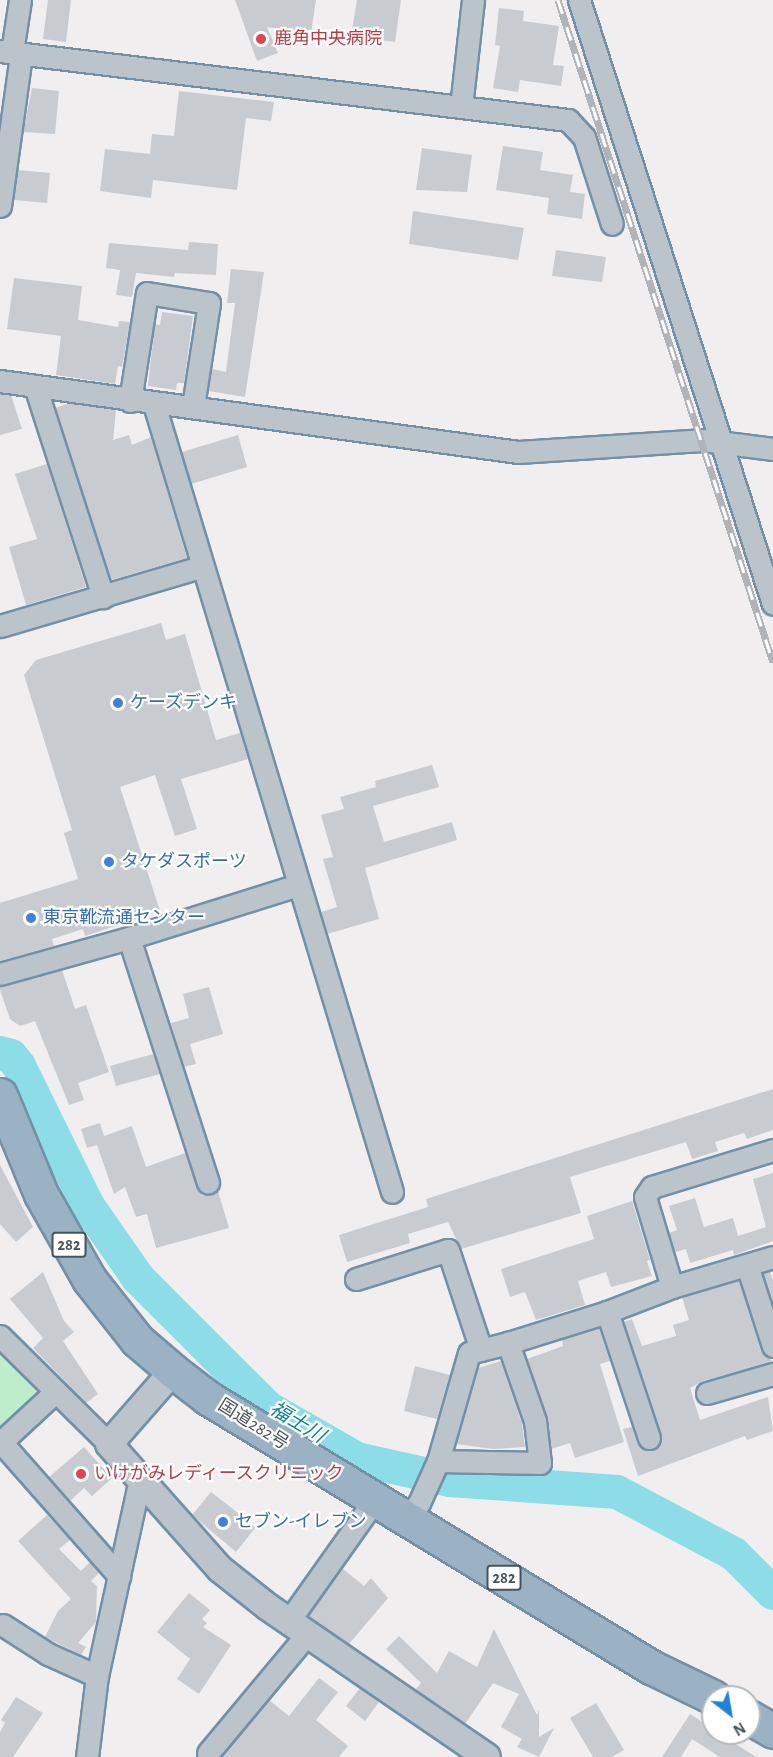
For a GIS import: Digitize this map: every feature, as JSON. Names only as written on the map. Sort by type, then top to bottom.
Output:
[{"type":"highway","name":"国道282号","points":[[0,1095],[41,1194],[89,1279],[137,1340],[173,1371],[208,1398],[376,1498],[413,1510],[651,1667],[701,1691]]},
{"type":"street","points":[[0,206],[11,52],[20,0]]},
{"type":"street","points":[[461,107],[473,0]]},
{"type":"street","points":[[579,0],[773,603]]},
{"type":"street","points":[[11,52],[568,120],[584,137],[612,224]]},
{"type":"street","points":[[130,401],[147,293],[209,303],[193,406]]},
{"type":"street","points":[[0,381],[130,401],[193,406],[518,452],[695,441],[773,449]]},
{"type":"street","points":[[35,386],[103,597]]},
{"type":"street","points":[[154,404],[201,567],[393,1192]]},
{"type":"street","points":[[0,626],[201,567]]},
{"type":"street","points":[[0,975],[129,938],[298,885]]},
{"type":"street","points":[[129,938],[208,1183]]},
{"type":"street","points":[[672,1287],[645,1197],[652,1186],[773,1150]]},
{"type":"street","points":[[356,1280],[448,1250],[481,1350]]},
{"type":"street","points":[[413,1510],[437,1463],[469,1353],[607,1312],[672,1287],[773,1257]]},
{"type":"street","points":[[747,1265],[773,1346]]},
{"type":"street","points":[[607,1312],[649,1438]]},
{"type":"street","points":[[0,1336],[54,1393],[109,1444],[220,1569],[297,1628],[488,1757]]},
{"type":"street","points":[[437,1463],[540,1463],[535,1421],[508,1343]]},
{"type":"street","points":[[109,1444],[173,1371]]},
{"type":"street","points":[[707,1393],[773,1374]]},
{"type":"street","points":[[54,1393],[1,1443],[119,1576]]},
{"type":"street","points":[[87,1757],[97,1676],[140,1479]]},
{"type":"street","points":[[208,1753],[297,1628],[376,1498]]},
{"type":"street","points":[[3,1625],[48,1654],[97,1676]]},
{"type":"green space","points":[[0,1351],[41,1396],[0,1433]]},
{"type":"building","points":[[48,0],[71,0],[66,42],[43,39]]},
{"type":"building","name":"鹿角中央病院","points":[[235,0],[316,0],[311,33],[267,27],[278,53],[257,61]]},
{"type":"building","points":[[357,0],[401,0],[395,42],[351,36]]},
{"type":"building","points":[[499,8],[524,11],[523,21],[559,26],[553,65],[564,66],[561,86],[520,80],[518,92],[493,88],[500,46],[495,45]]},
{"type":"building","points":[[32,88],[59,91],[55,134],[23,132]]},
{"type":"building","points":[[179,91],[274,102],[271,121],[246,118],[237,190],[153,180],[151,198],[100,191],[105,149],[150,154],[152,134],[174,136]]},
{"type":"building","points":[[503,146],[543,152],[540,170],[573,175],[570,192],[585,194],[582,219],[547,214],[549,198],[496,190]]},
{"type":"building","points":[[422,148],[472,155],[467,192],[416,190]]},
{"type":"building","points":[[18,170],[50,173],[47,203],[14,200]]},
{"type":"building","points":[[413,211],[524,228],[518,260],[409,244]]},
{"type":"building","points":[[189,242],[218,244],[216,275],[175,273],[174,277],[136,273],[132,297],[116,295],[120,270],[106,268],[109,243],[188,250]]},
{"type":"building","points":[[556,250],[606,257],[602,282],[552,276]]},
{"type":"building","points":[[231,269],[264,272],[245,397],[209,391],[212,369],[226,372],[235,303],[227,303]]},
{"type":"building","points":[[14,278],[82,286],[78,320],[118,327],[119,321],[130,322],[122,367],[118,366],[115,384],[56,375],[61,336],[7,329]]},
{"type":"building","points":[[162,312],[193,316],[184,383],[177,383],[176,390],[148,386],[155,324],[160,325]]},
{"type":"building","points":[[0,394],[11,395],[22,429],[0,435]]},
{"type":"building","points":[[70,403],[116,410],[113,440],[129,435],[132,445],[151,437],[187,558],[111,580],[55,408]]},
{"type":"building","points":[[238,435],[247,467],[191,484],[182,452]]},
{"type":"building","points":[[47,464],[86,587],[26,605],[9,547],[37,539],[15,474]]},
{"type":"building","points":[[161,623],[166,640],[185,634],[216,740],[240,733],[248,759],[181,779],[197,829],[175,836],[155,775],[120,787],[160,911],[85,936],[83,929],[52,939],[54,946],[0,961],[0,903],[78,879],[64,833],[72,830],[24,675],[36,660]]},
{"type":"building","points":[[432,765],[439,787],[373,806],[384,842],[452,822],[457,840],[365,868],[379,919],[327,934],[321,912],[337,907],[323,859],[333,857],[321,815],[344,809],[340,797],[376,787],[375,781]]},
{"type":"building","points":[[62,970],[75,1009],[86,1005],[109,1072],[78,1083],[84,1100],[69,1105],[35,1021],[20,1026],[10,1019],[0,990],[0,986]]},
{"type":"building","points":[[209,987],[223,1034],[190,1044],[196,1064],[184,1067],[171,1023],[189,1018],[183,994]]},
{"type":"building","points":[[153,1054],[160,1074],[116,1086],[110,1066]]},
{"type":"building","points":[[773,1089],[773,1130],[747,1139],[744,1133],[715,1142],[718,1151],[692,1159],[686,1142],[570,1177],[581,1213],[461,1249],[448,1222],[408,1234],[410,1243],[347,1262],[339,1235],[428,1207],[426,1199]]},
{"type":"building","points":[[100,1123],[104,1136],[132,1126],[146,1167],[185,1153],[202,1196],[218,1191],[229,1228],[156,1248],[147,1214],[136,1217],[125,1187],[114,1194],[97,1145],[87,1148],[81,1129]]},
{"type":"building","points":[[0,1165],[33,1227],[16,1242],[0,1224]]},
{"type":"building","points":[[773,1173],[773,1241],[734,1255],[733,1250],[690,1263],[686,1249],[675,1252],[669,1233],[677,1230],[669,1206],[695,1198],[704,1227],[733,1218],[738,1236],[766,1227],[753,1179]]},
{"type":"building","points":[[632,1201],[650,1260],[647,1261],[652,1276],[611,1287],[606,1272],[578,1281],[585,1305],[536,1320],[525,1292],[510,1297],[501,1269],[594,1239],[587,1216]]},
{"type":"building","points":[[770,1271],[773,1281],[773,1304],[763,1273]]},
{"type":"building","points":[[43,1272],[64,1321],[74,1332],[63,1341],[98,1394],[86,1403],[33,1348],[43,1338],[10,1299]]},
{"type":"building","points":[[739,1281],[761,1350],[773,1362],[703,1381],[690,1388],[700,1420],[768,1397],[773,1431],[747,1440],[745,1436],[638,1476],[623,1429],[632,1427],[637,1443],[647,1451],[659,1446],[661,1435],[624,1322],[632,1319],[642,1346],[676,1336],[673,1325],[689,1320],[682,1297]]},
{"type":"building","points":[[599,1328],[610,1361],[600,1364],[624,1442],[575,1458],[570,1443],[551,1449],[547,1417],[527,1359],[563,1346],[562,1340]]},
{"type":"building","points":[[501,1361],[522,1424],[525,1447],[493,1449],[456,1444],[478,1368]]},
{"type":"building","points":[[415,1366],[450,1375],[437,1419],[404,1411]]},
{"type":"building","name":"いけがみレディースクリニック","points":[[84,1447],[112,1478],[92,1496],[84,1488],[70,1501],[49,1477]]},
{"type":"building","name":"セブン-イレブン","points":[[211,1492],[256,1527],[236,1552],[192,1515]]},
{"type":"building","points":[[47,1515],[70,1540],[59,1549],[81,1571],[90,1562],[99,1573],[91,1581],[97,1586],[96,1622],[78,1643],[86,1647],[81,1655],[45,1637],[58,1611],[71,1599],[18,1541]]},
{"type":"building","points":[[342,1568],[364,1586],[371,1578],[388,1598],[349,1644],[308,1616]]},
{"type":"building","points":[[189,1593],[210,1610],[202,1619],[207,1623],[203,1627],[231,1645],[199,1694],[177,1679],[190,1659],[157,1632]]},
{"type":"building","points":[[494,1629],[537,1715],[539,1710],[539,1737],[554,1728],[539,1757],[517,1747],[522,1739],[501,1727],[519,1694],[493,1683],[465,1724],[419,1692],[416,1689],[421,1683],[386,1649],[399,1636],[437,1673],[449,1651],[477,1667]]},
{"type":"building","points":[[319,1678],[338,1692],[316,1720],[348,1746],[339,1757],[221,1757],[269,1700],[289,1716]]},
{"type":"building","points":[[360,1688],[379,1702],[365,1721],[346,1706]]},
{"type":"building","points":[[16,1697],[43,1713],[13,1757],[0,1757],[0,1732],[5,1723],[1,1720]]},
{"type":"building","points":[[596,1703],[624,1750],[612,1757],[593,1757],[570,1718]]},
{"type":"building","points":[[690,1714],[701,1721],[701,1745],[692,1739],[681,1757],[662,1757]]},
{"type":"building","points":[[701,1745],[738,1745],[756,1757],[720,1757]]},
{"type":"waterway","name":"福士川","points":[[0,1053],[11,1056],[19,1066],[88,1206],[138,1278],[268,1408],[357,1459],[450,1480],[617,1492],[734,1554],[773,1593]]},
{"type":"railway","points":[[558,0],[773,662]]},
{"type":"place","name":"鹿角中央病院","points":[[261,39]]},
{"type":"place","name":"ケーズデンキ","points":[[118,703]]},
{"type":"place","name":"タケダスポーツ","points":[[109,862]]},
{"type":"place","name":"東京靴流通センター","points":[[31,918]]},
{"type":"place","name":"いけがみレディースクリニック","points":[[81,1474]]},
{"type":"place","name":"セブン-イレブン","points":[[223,1522]]}]
